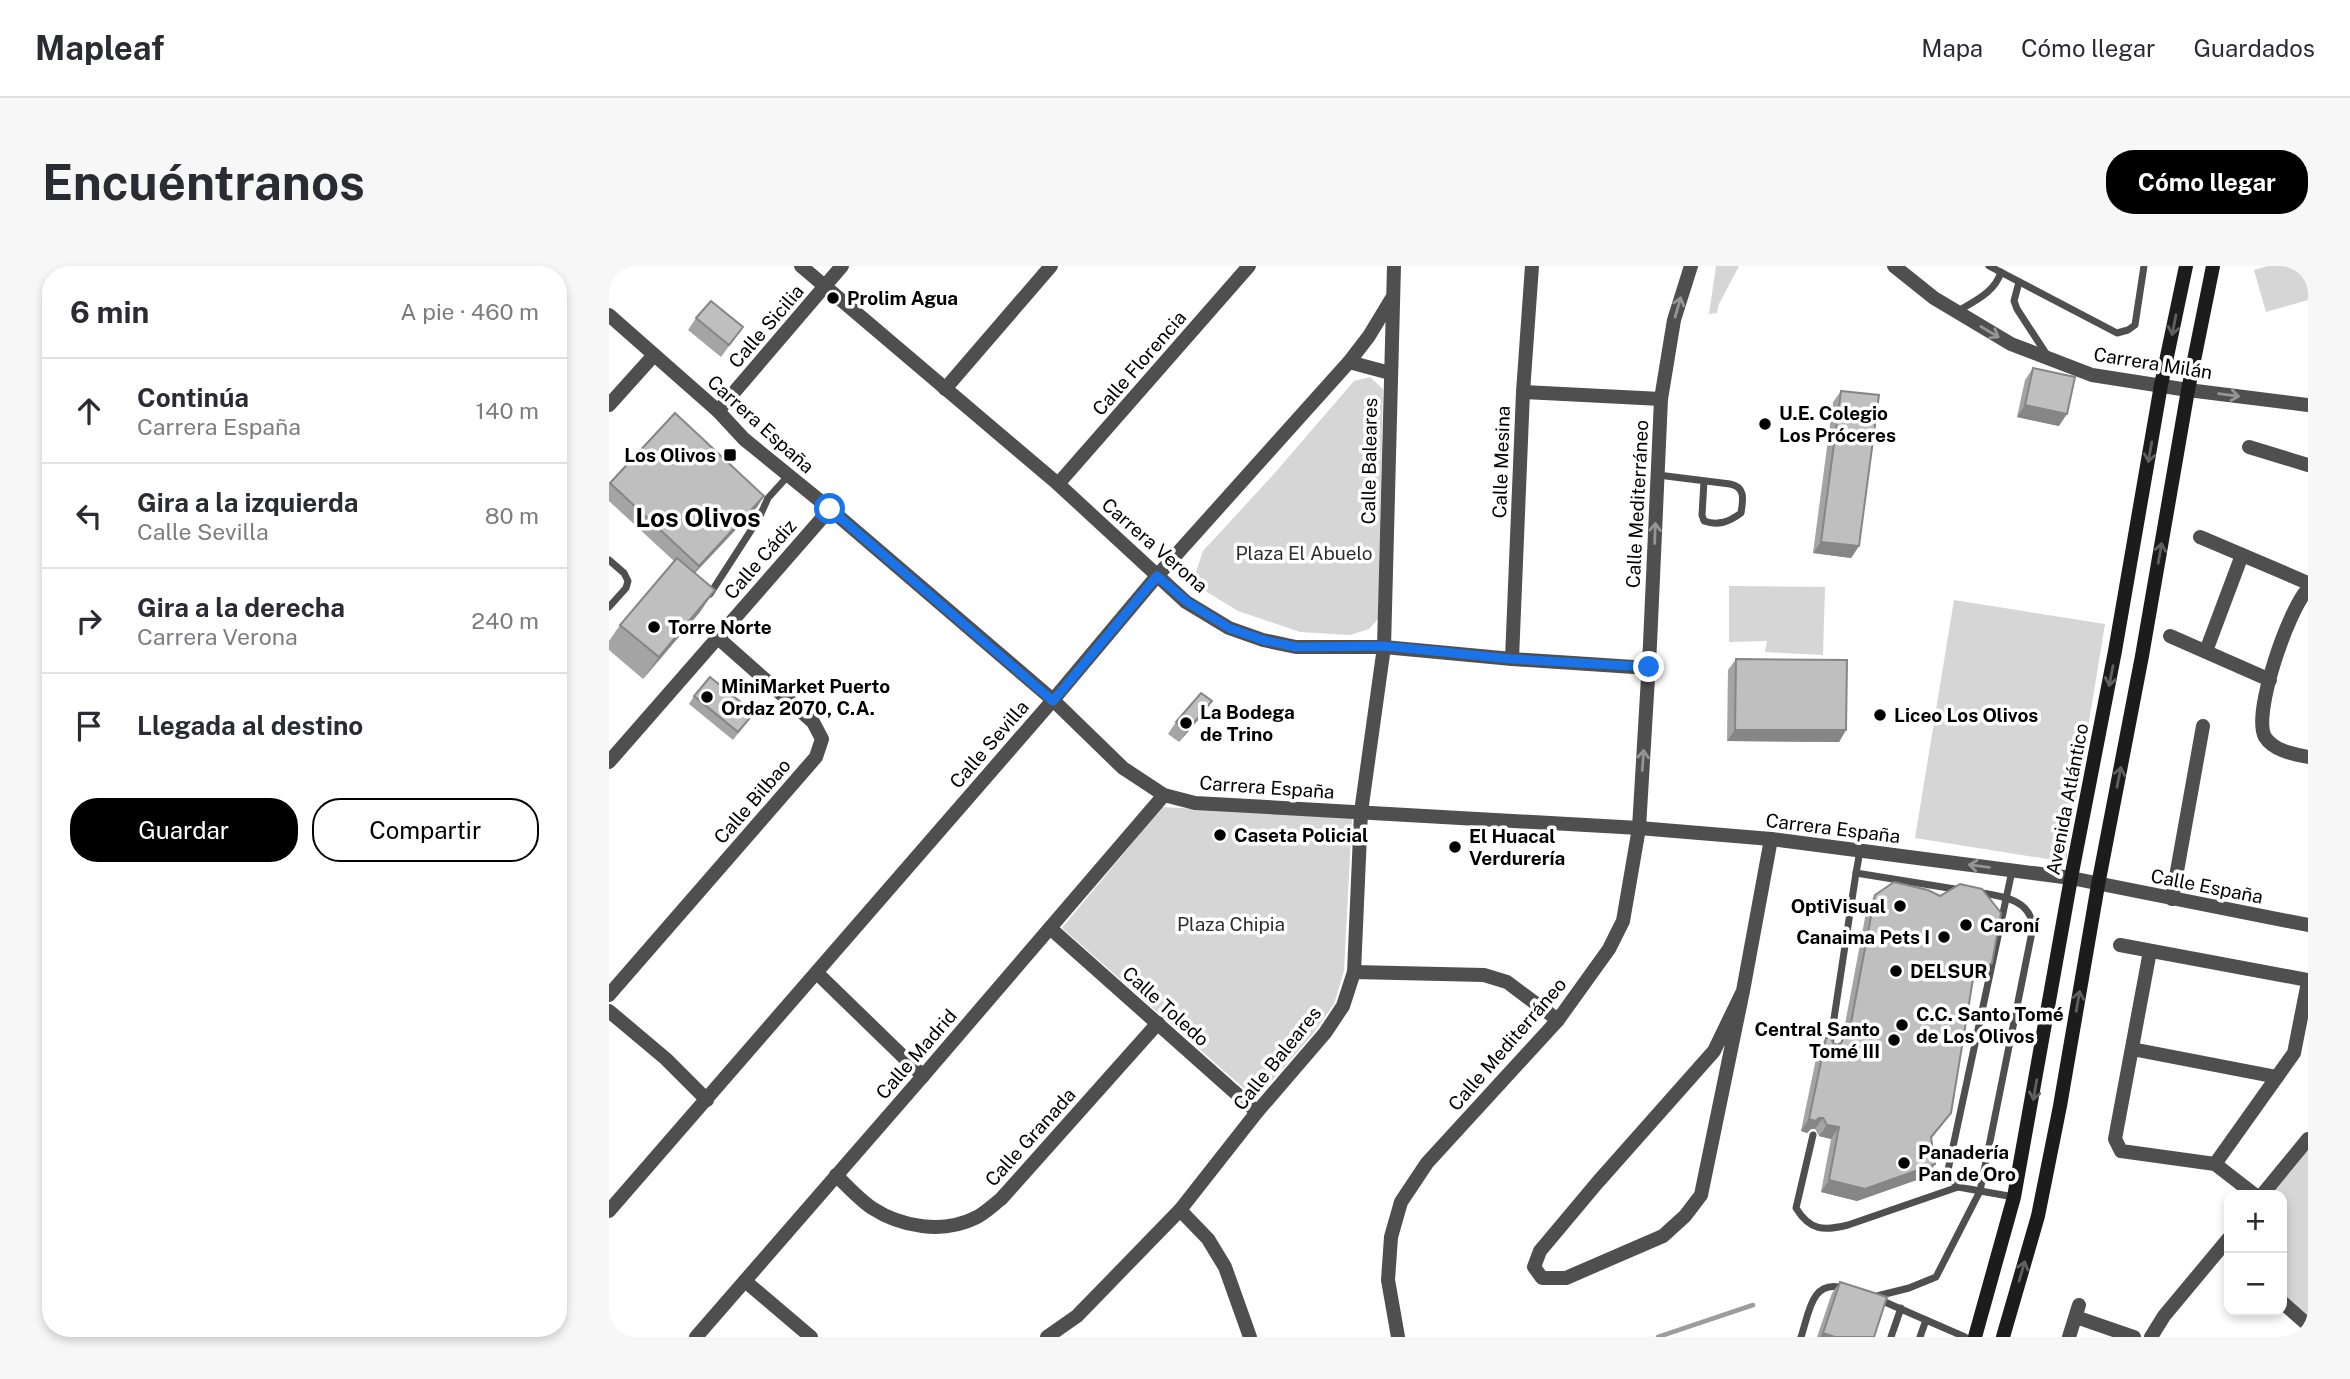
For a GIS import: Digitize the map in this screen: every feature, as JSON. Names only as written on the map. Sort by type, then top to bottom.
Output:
[{"type":"main road","name":"Avenida Atlántico","points":[[1975,1337],[2014,1197],[2115,651],[2161,385],[2186,266]]},
{"type":"main road","points":[[2003,1337],[2038,1216],[2060,1106],[2188,390],[2213,266]]},
{"type":"street","name":"Carrera Verona","points":[[801,266],[1058,484],[1187,602],[1229,628],[1263,640],[1296,647],[1384,646],[1512,659],[1649,667]]},
{"type":"street","name":"Calle Sicilia","points":[[718,411],[842,266]]},
{"type":"street","points":[[945,389],[1051,266]]},
{"type":"street","name":"Calle Florencia","points":[[1058,484],[1249,266]]},
{"type":"street","name":"Calle Baleares","points":[[1047,1337],[1077,1316],[1180,1210],[1257,1112],[1325,1033],[1343,1006],[1354,972],[1361,812],[1384,646],[1394,266]]},
{"type":"street","name":"Calle Mesina","points":[[1512,659],[1523,392],[1532,266]]},
{"type":"street","name":"Calle Mediterráneo","points":[[1398,1337],[1388,1279],[1391,1237],[1401,1202],[1427,1163],[1558,1020],[1609,949],[1623,921],[1639,828],[1661,399],[1674,320],[1691,266]]},
{"type":"street","name":"Carrera Milán","points":[[1893,266],[1934,298],[2011,344],[2092,375],[2308,405]]},
{"type":"street","name":"Calle Sevilla","points":[[609,1211],[1053,701],[1157,576],[1349,362],[1369,336],[1392,298]]},
{"type":"street","name":"Carrera España","points":[[609,315],[718,411],[744,439],[830,509],[1053,701],[1123,768],[1164,794],[1195,803],[1639,828],[1771,839],[2071,878],[2098,885]]},
{"type":"street","points":[[609,405],[654,355]]},
{"type":"street","points":[[1349,362],[1390,373]]},
{"type":"street","points":[[1523,392],[1661,399]]},
{"type":"street","points":[[2249,447],[2308,465]]},
{"type":"street","name":"Calle Cádiz","points":[[609,762],[830,509]]},
{"type":"street","points":[[2200,537],[2308,583]]},
{"type":"street","points":[[2206,652],[2242,555]]},
{"type":"street","points":[[2308,589],[2287,625],[2262,713],[2263,732],[2267,741],[2285,753],[2308,757]]},
{"type":"street","points":[[2170,636],[2270,680]]},
{"type":"street","name":"Calle Bilbao","points":[[609,995],[816,757],[822,739],[813,722],[717,637]]},
{"type":"street","points":[[2172,899],[2203,726]]},
{"type":"street","name":"Calle Madrid","points":[[696,1337],[1164,794]]},
{"type":"street","points":[[1743,991],[1713,1051],[1540,1251],[1534,1267],[1542,1278],[1566,1278],[1663,1236],[1685,1216],[1701,1195],[1743,991],[1771,839]]},
{"type":"street","name":"Calle España","points":[[2098,885],[2308,925]]},
{"type":"street","name":"Calle Toledo","points":[[1050,928],[1257,1112]]},
{"type":"street","points":[[2120,945],[2308,981],[2294,1053],[2215,1164]]},
{"type":"street","points":[[2150,951],[2115,1139],[2121,1151],[2215,1164],[2249,1190]]},
{"type":"street","points":[[1354,972],[1484,975],[1507,982],[1558,1020]]},
{"type":"street","points":[[817,973],[923,1076]]},
{"type":"street","points":[[609,1011],[666,1059],[707,1100]]},
{"type":"street","name":"Calle Granada","points":[[836,1175],[870,1207],[891,1219],[922,1227],[951,1225],[975,1218],[1001,1199],[1158,1023]]},
{"type":"street","points":[[2132,1049],[2277,1077]]},
{"type":"street","points":[[2266,1190],[2308,1139]]},
{"type":"street","points":[[1180,1210],[1208,1239],[1225,1267],[1250,1337]]},
{"type":"street","points":[[2151,1337],[2164,1316],[2224,1250]]},
{"type":"street","points":[[745,1280],[811,1337]]},
{"type":"street","points":[[2287,1306],[2308,1325]]},
{"type":"street","points":[[2069,1337],[2077,1311],[2134,1337]]},
{"type":"lane","points":[[1989,266],[2117,333],[2128,330],[2135,324],[2144,266]]},
{"type":"lane","points":[[1958,312],[1991,290],[1998,282],[2001,272]]},
{"type":"lane","points":[[2019,282],[2014,301],[2017,309],[2049,359]]},
{"type":"lane","points":[[1658,475],[1737,485],[1742,491],[1741,513],[1728,522],[1711,524],[1704,520],[1704,481]]},
{"type":"lane","points":[[707,597],[717,586],[759,518],[768,498],[788,476]]},
{"type":"lane","points":[[609,560],[624,573],[628,581],[626,588],[609,607]]},
{"type":"lane","points":[[1829,1050],[1860,851]]},
{"type":"lane","points":[[1958,1187],[1948,1170],[2013,870]]},
{"type":"lane","points":[[1856,873],[2006,897],[2027,908],[2033,927],[1980,1191],[1936,1277],[1909,1288],[1872,1297]]},
{"type":"lane","points":[[1813,1135],[1796,1208],[1804,1220],[1816,1227],[1831,1230],[1958,1187],[2014,1197]]},
{"type":"lane","points":[[1801,1337],[1814,1296],[1821,1288],[1833,1285],[1846,1289]]},
{"type":"lane","points":[[1859,1293],[1901,1308],[1965,1337]]},
{"type":"lane","points":[[1891,1337],[1901,1308]]},
{"type":"lane","points":[[1920,1337],[1926,1320]]},
{"type":"green space","points":[[1716,266],[1739,266],[1717,313],[1709,314]]},
{"type":"green space","points":[[2268,266],[2308,266],[2308,300],[2266,312],[2254,270]]},
{"type":"green space","name":"Plaza El Abuelo","points":[[1370,377],[1383,389],[1378,619],[1369,629],[1350,635],[1300,632],[1238,611],[1202,589],[1196,572],[1203,551],[1354,381]]},
{"type":"green space","points":[[1729,586],[1825,587],[1823,655],[1765,652],[1767,641],[1729,642]]},
{"type":"green space","points":[[1954,600],[2105,624],[2066,862],[1915,838]]},
{"type":"green space","name":"Plaza Chipia","points":[[1162,807],[1352,818],[1344,971],[1334,1004],[1312,1035],[1256,1099],[1062,928]]},
{"type":"green space","points":[[2308,1139],[2308,1325],[2287,1306],[2287,1190],[2266,1190]]},
{"type":"building","points":[[711,301],[743,327],[729,345],[696,318]]},
{"type":"building","points":[[2033,368],[2075,377],[2067,414],[2025,405]]},
{"type":"building","points":[[1841,391],[1879,395],[1859,546],[1821,542]]},
{"type":"building","points":[[675,413],[764,496],[699,566],[610,483]]},
{"type":"building","name":"Torre Norte","points":[[677,558],[715,590],[659,657],[620,625]]},
{"type":"building","points":[[1736,659],[1847,660],[1846,730],[1735,730]]},
{"type":"building","points":[[710,677],[754,713],[738,732],[694,696]]},
{"type":"building","points":[[1201,693],[1212,701],[1187,731],[1176,722]]},
{"type":"building","name":"C.C. Santo Tomé de Los Olivos","points":[[1894,882],[1928,890],[1940,896],[1960,884],[1982,889],[2001,913],[1992,963],[1974,973],[1951,1113],[1931,1137],[1935,1164],[1865,1189],[1829,1180],[1839,1127],[1827,1125],[1823,1118],[1815,1121],[1809,1119],[1826,1038],[1831,1038],[1837,1045],[1843,1039],[1848,1039],[1875,895]]},
{"type":"building","points":[[1840,1282],[1887,1297],[1874,1337],[1835,1337],[1823,1333]]},
{"type":"waterway","points":[[1658,1337],[1753,1305]]},
{"type":"place","name":"Prolim Agua","points":[[833,298]]},
{"type":"place","name":"U.E. Colegio Los Próceres","points":[[1765,424]]},
{"type":"place","name":"Los Olivos","points":[[730,455]]},
{"type":"place","name":"Torre Norte","points":[[654,627]]},
{"type":"place","name":"MiniMarket Puerto Ordaz 2070, C.A.","points":[[707,697]]},
{"type":"place","name":"Liceo Los Olivos","points":[[1880,715]]},
{"type":"place","name":"La Bodega de Trino","points":[[1186,723]]},
{"type":"place","name":"Caseta Policial","points":[[1220,835]]},
{"type":"place","name":"El Huacal Verdurería","points":[[1455,847]]},
{"type":"place","name":"OptiVisual","points":[[1900,906]]},
{"type":"place","name":"Caroní","points":[[1966,925]]},
{"type":"place","name":"Canaima Pets I","points":[[1944,937]]},
{"type":"place","name":"DELSUR","points":[[1896,971]]},
{"type":"place","name":"C.C. Santo Tomé de Los Olivos","points":[[1902,1025]]},
{"type":"place","name":"Central Santo Tomé III","points":[[1894,1040]]},
{"type":"place","name":"Panadería Pan de Oro","points":[[1904,1163]]},
{"type":"district","name":"Los Olivos","points":[[698,518]]},
{"type":"route","points":[[830,509],[1053,701],[1157,576],[1187,602],[1229,628],[1263,640],[1296,647],[1384,646],[1512,659],[1649,667]]}]
